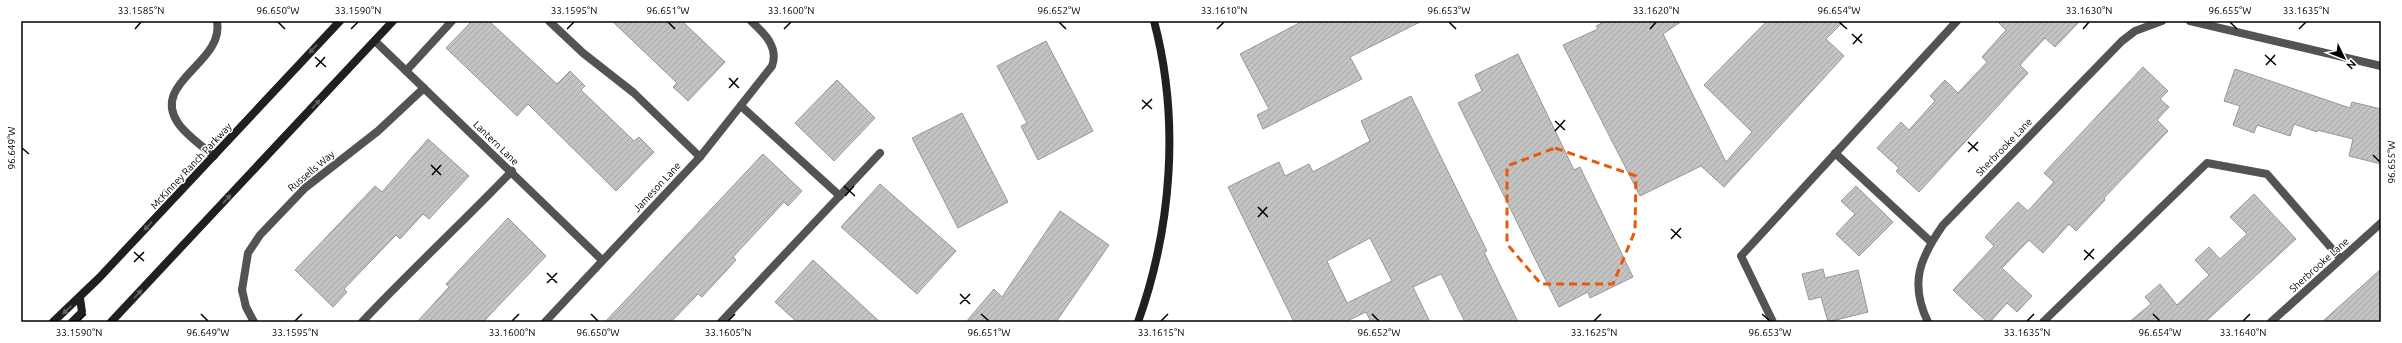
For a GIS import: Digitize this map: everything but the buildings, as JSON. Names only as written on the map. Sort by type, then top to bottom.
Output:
[{"type":"main road","name":"McKinney Ranch Parkway","points":[[53,322],[80,298],[340,21]]},
{"type":"main road","points":[[111,322],[393,21]]},
{"type":"main road","points":[[1138,322],[1155,269],[1168,187],[1168,117],[1162,52],[1154,21]]},
{"type":"main road","points":[[72,322],[82,312],[80,298]]},
{"type":"street","points":[[214,156],[178,123],[172,104],[173,93],[179,84],[214,46],[218,37],[217,21]]},
{"type":"street","points":[[406,71],[452,21]]},
{"type":"street","points":[[549,21],[583,53],[634,93],[700,157]]},
{"type":"street","name":"Jameson Lane","points":[[545,322],[700,157],[772,66],[775,59],[771,44],[766,36],[750,21]]},
{"type":"street","points":[[1773,322],[1741,256],[1957,21]]},
{"type":"street","name":"Sherbrooke Lane","points":[[1928,322],[1919,300],[1918,286],[1920,264],[1931,242],[1942,226],[2122,41],[2135,31],[2162,21]]},
{"type":"street","points":[[2190,21],[2381,66]]},
{"type":"street","name":"Lantern Lane","points":[[375,41],[512,171],[602,260]]},
{"type":"street","name":"Russells Way","points":[[254,322],[246,308],[242,290],[248,253],[260,235],[305,188],[378,131],[424,88]]},
{"type":"street","points":[[741,106],[840,196]]},
{"type":"street","points":[[721,322],[880,153]]},
{"type":"street","points":[[1835,153],[1931,242]]},
{"type":"street","points":[[2043,322],[2207,163],[2267,174],[2340,258]]},
{"type":"street","points":[[362,322],[410,271],[465,220],[512,171]]},
{"type":"street","name":"Sherbrooke Lane","points":[[2271,322],[2340,258],[2381,223]]},
{"type":"highlighted area","points":[[1555,148],[1636,176],[1635,231],[1613,284],[1541,284],[1507,244],[1507,166]]}]
